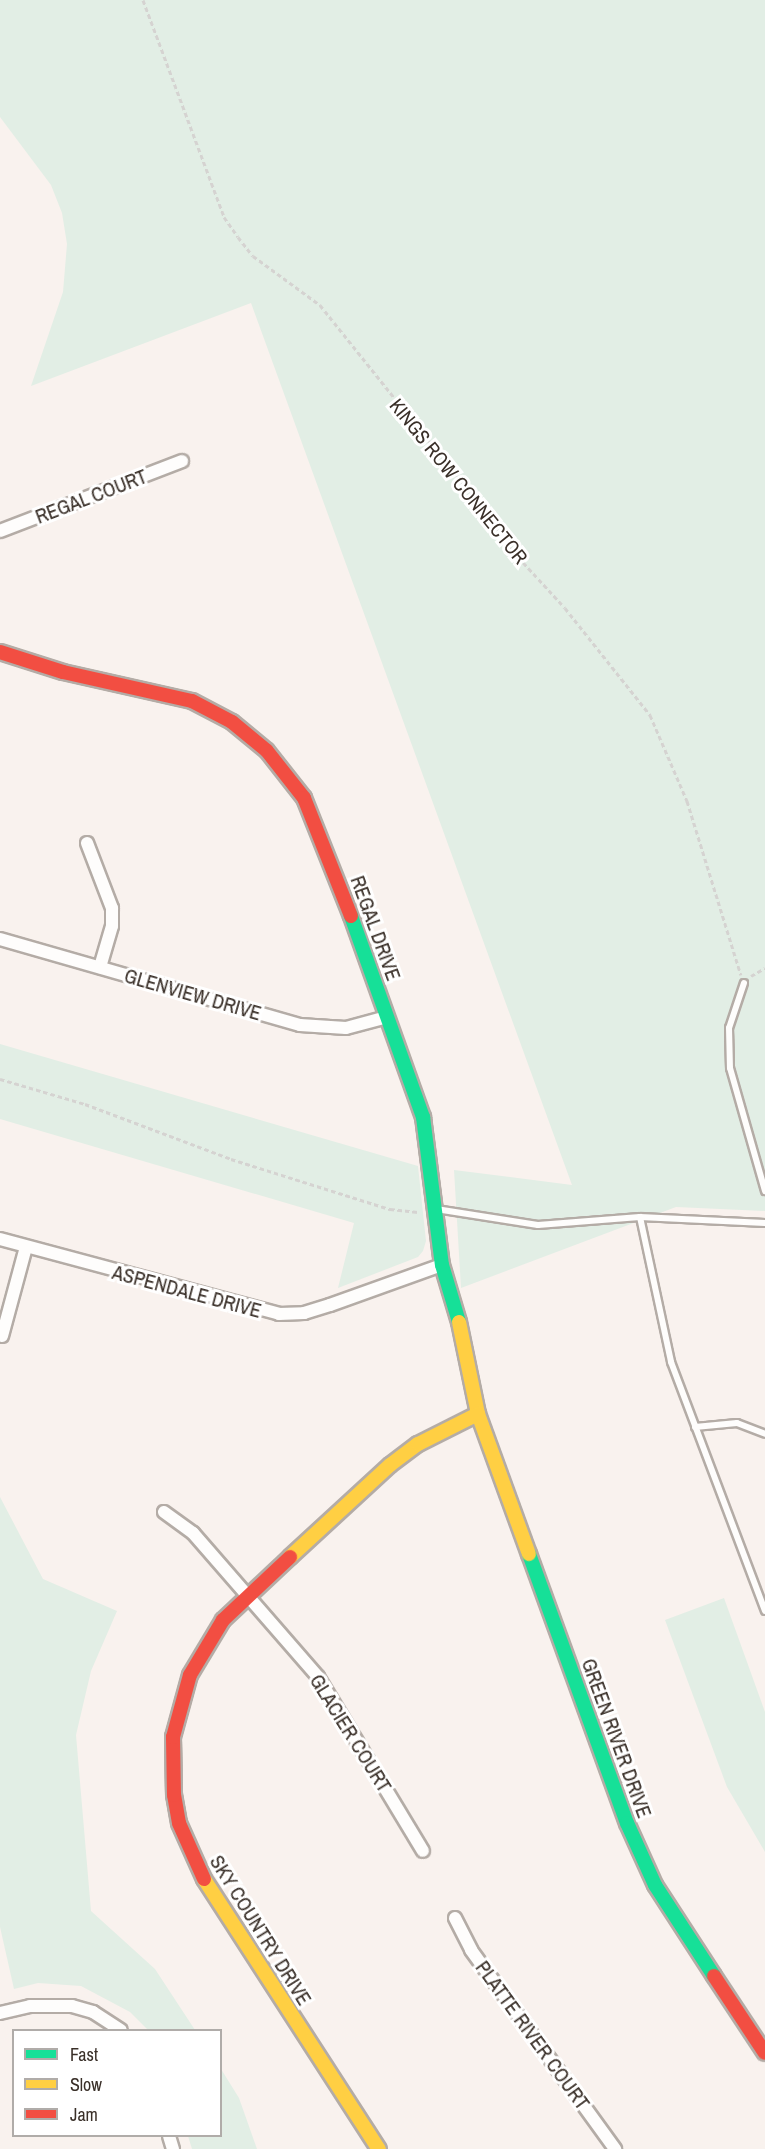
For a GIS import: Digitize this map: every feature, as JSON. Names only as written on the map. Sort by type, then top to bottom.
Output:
[{"type":"street","name":"REGAL COURT","points":[[0,531],[182,461]]},
{"type":"street","name":"REGAL DRIVE","points":[[0,652],[63,672],[192,701],[226,718],[267,751],[304,798],[318,826],[423,1117],[442,1265],[460,1327],[478,1414]]},
{"type":"street","points":[[87,843],[112,908],[100,968]]},
{"type":"street","name":"GLENVIEW DRIVE","points":[[0,939],[300,1025],[346,1028],[387,1017]]},
{"type":"street","name":"ASPENDALE DRIVE","points":[[0,1239],[279,1314],[304,1313],[442,1265]]},
{"type":"street","points":[[2,1336],[26,1247]]},
{"type":"street","name":"SKY COUNTRY DRIVE","points":[[379,2149],[201,1875],[179,1823],[172,1765],[179,1706],[204,1647],[246,1596],[390,1465],[418,1444],[478,1414]]},
{"type":"street","name":"GREEN RIVER DRIVE","points":[[478,1414],[638,1851],[655,1885],[765,2053]]},
{"type":"street","name":"GLACIER COURT","points":[[164,1512],[193,1533],[318,1677],[423,1851]]},
{"type":"street","name":"PLATTE RIVER COURT","points":[[455,1918],[471,1950],[615,2149]]},
{"type":"street","points":[[0,2013],[30,2006],[72,2006],[93,2012],[118,2029]]},
{"type":"lane","points":[[744,983],[729,1028],[730,1068],[765,1191]]},
{"type":"lane","points":[[435,1209],[538,1225],[640,1217],[765,1223]]},
{"type":"lane","points":[[640,1217],[671,1362],[765,1611]]},
{"type":"lane","points":[[695,1427],[737,1423],[765,1434]]},
{"type":"path","name":"KINGS ROW CONNECTOR","points":[[143,0],[213,188],[238,237],[253,256],[320,305],[473,496],[508,546],[565,608],[650,714],[687,801],[744,983]]},
{"type":"path","points":[[744,983],[765,968]]},
{"type":"path","points":[[0,1079],[390,1209],[420,1212],[435,1209]]},
{"type":"shaded area","points":[[0,0],[765,0],[765,1211],[676,1207],[461,1288],[454,1170],[572,1185],[251,303],[31,386],[63,292],[67,244],[62,213],[51,185],[0,117]]},
{"type":"shaded area","points":[[0,1044],[418,1166],[426,1241],[423,1251],[418,1257],[338,1288],[354,1223],[0,1119]]},
{"type":"shaded area","points":[[0,1497],[43,1579],[117,1611],[91,1671],[76,1735],[91,1911],[155,1969],[194,2029],[147,2029],[130,2012],[81,1986],[38,1983],[14,1989],[0,1927]]},
{"type":"shaded area","points":[[724,1598],[765,1712],[765,1852],[727,1787],[665,1620]]},
{"type":"shaded area","points":[[222,2071],[239,2098],[257,2149],[192,2149],[188,2137],[222,2137]]},
{"type":"traffic: fast","points":[[351,916],[423,1117],[442,1265],[459,1322]]},
{"type":"traffic: fast","points":[[529,1554],[627,1823],[655,1885],[714,1976]]},
{"type":"traffic: slow","points":[[459,1322],[478,1414],[529,1554]]},
{"type":"traffic: slow","points":[[290,1557],[390,1465],[418,1444],[478,1414]]},
{"type":"traffic: slow","points":[[204,1879],[379,2149]]},
{"type":"traffic: jam","points":[[0,652],[63,672],[192,701],[232,722],[267,751],[304,798],[351,916]]},
{"type":"traffic: jam","points":[[204,1879],[179,1823],[174,1795],[173,1737],[190,1675],[223,1620],[290,1557]]},
{"type":"traffic: jam","points":[[714,1976],[765,2053]]}]
